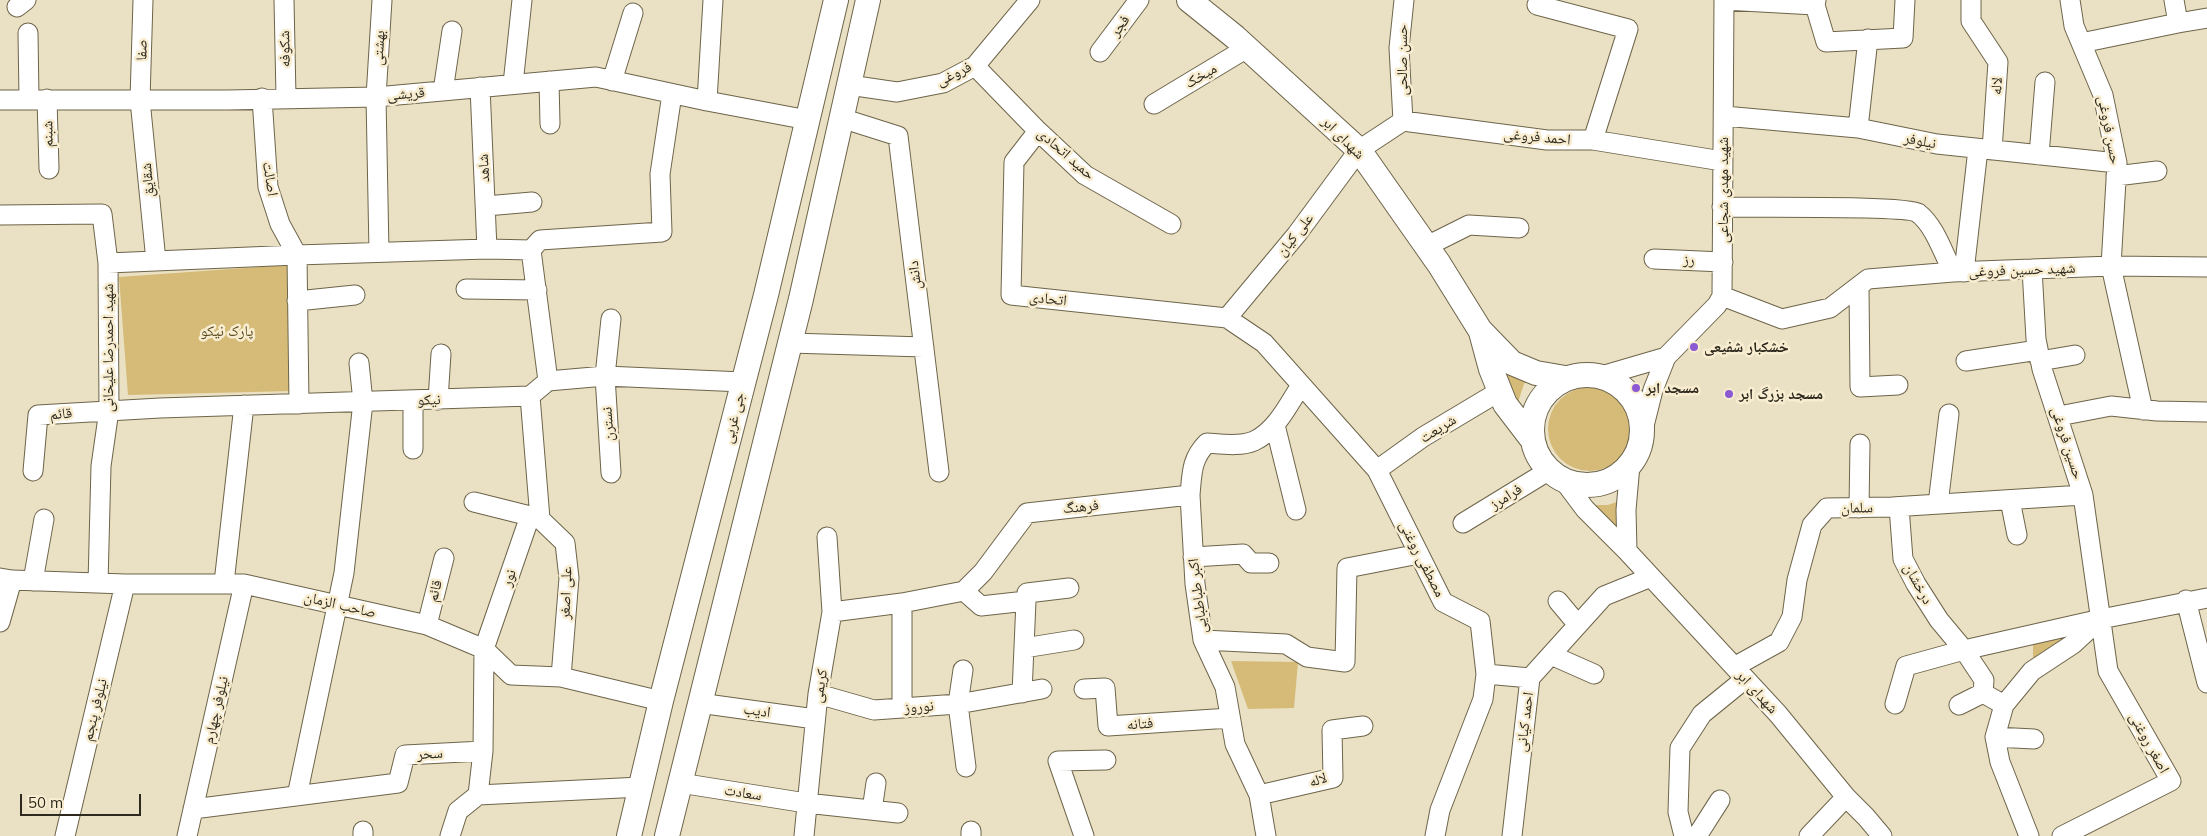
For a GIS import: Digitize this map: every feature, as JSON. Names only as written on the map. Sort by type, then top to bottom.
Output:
[{"type":"main road","name":"جی غربی","points":[[629,836],[661,701],[744,382],[836,0]]},
{"type":"main road","points":[[667,836],[790,343],[868,0]]},
{"type":"main road","name":"شهدای ابر","points":[[1189,0],[1248,48],[1359,150],[1427,246],[1480,330]]},
{"type":"main road","points":[[1480,330],[1512,363],[1536,373],[1565,378]]},
{"type":"main road","points":[[1480,330],[1491,369],[1505,404],[1531,438],[1537,456],[1556,476],[1581,486],[1600,484],[1617,477],[1630,464],[1639,448],[1643,430],[1640,412],[1631,396],[1618,383],[1601,376],[1583,374],[1565,378],[1550,388],[1538,402],[1532,420],[1531,438]]},
{"type":"street","name":"صفا","points":[[140,100],[143,0]]},
{"type":"street","name":"شکوفه","points":[[284,0],[286,97]]},
{"type":"street","name":"بهشتی","points":[[379,252],[376,97],[382,0]]},
{"type":"street","points":[[513,84],[522,0]]},
{"type":"street","points":[[707,101],[713,0]]},
{"type":"street","name":"فروغی","points":[[849,85],[897,92],[943,83],[975,66],[1030,0]]},
{"type":"street","name":"فجر","points":[[1100,52],[1139,0]]},
{"type":"street","name":"حسن صالحی","points":[[1403,121],[1399,48],[1404,0]]},
{"type":"street","points":[[1724,0],[1815,3],[1826,42],[1868,38],[1903,38],[1905,0]]},
{"type":"street","name":"شهید مهدی شجاعی","points":[[1722,296],[1724,0]]},
{"type":"street","name":"لاله","points":[[1958,272],[1985,150],[1998,62],[1971,21],[1971,0]]},
{"type":"street","name":"حسن فروغی","points":[[2070,0],[2074,26],[2103,95],[2117,169],[2111,266],[2143,410]]},
{"type":"street","points":[[2174,0],[2178,23]]},
{"type":"street","points":[[1537,5],[1628,29],[1593,140]]},
{"type":"street","points":[[612,81],[634,13]]},
{"type":"street","points":[[2081,43],[2207,18]]},
{"type":"street","points":[[443,91],[452,31]]},
{"type":"street","name":"شبنم","points":[[28,33],[49,169]]},
{"type":"street","points":[[1858,128],[1868,38]]},
{"type":"street","name":"میخک","points":[[1154,104],[1248,48]]},
{"type":"street","name":"حمید اتحادی","points":[[975,66],[1038,131],[1085,175],[1171,224]]},
{"type":"street","name":"قریشی","points":[[0,100],[376,97],[596,77],[672,94],[808,120]]},
{"type":"street","points":[[549,81],[550,124]]},
{"type":"street","points":[[2039,155],[2045,82]]},
{"type":"street","name":"شاهد","points":[[480,87],[487,249]]},
{"type":"street","points":[[108,263],[379,252],[487,249],[531,250],[540,240],[662,232],[660,174],[672,94]]},
{"type":"street","name":"اصالت","points":[[262,98],[268,186],[280,224],[297,255]]},
{"type":"street","name":"شقایق","points":[[140,100],[156,261]]},
{"type":"street","name":"نیلوفر","points":[[1724,116],[1858,128],[1937,144],[2039,155],[2117,169],[2157,171]]},
{"type":"street","name":"دانش","points":[[842,118],[898,136],[939,472]]},
{"type":"street","points":[[1359,150],[1403,121]]},
{"type":"street","name":"احمد فروغی","points":[[1403,121],[1546,140],[1593,140],[1722,161]]},
{"type":"street","name":"اتحادی","points":[[1038,131],[1014,162],[1010,295],[1227,318]]},
{"type":"street","name":"علی کیان","points":[[1227,318],[1297,234],[1359,150]]},
{"type":"street","points":[[486,206],[532,202]]},
{"type":"street","name":"شهید حسین فروغی","points":[[1722,207],[1887,208],[1916,211],[1928,223],[1958,272],[2111,266],[2207,267]]},
{"type":"street","name":"شهید احمدرضا علیخانی","points":[[0,215],[102,214],[108,263],[109,410],[101,466],[98,583]]},
{"type":"street","points":[[1427,246],[1469,225],[1519,228]]},
{"type":"street","points":[[531,250],[538,290],[548,380]]},
{"type":"street","points":[[297,255],[299,404]]},
{"type":"street","name":"رز","points":[[1654,259],[1723,262]]},
{"type":"street","name":"حسین فروغی","points":[[2032,269],[2039,356],[2083,495],[2101,618]]},
{"type":"street","points":[[1643,430],[1653,390],[1666,357],[1717,305],[1722,296],[1782,319],[1830,308],[1868,279],[1958,272]]},
{"type":"street","points":[[1859,286],[1860,387],[1898,386]]},
{"type":"street","points":[[466,289],[538,290]]},
{"type":"street","points":[[298,301],[355,295]]},
{"type":"street","name":"مصطفی روغنی","points":[[1227,318],[1264,343],[1377,470],[1443,602],[1480,621],[1486,674],[1483,699],[1440,810],[1435,836]]},
{"type":"street","name":"نسترن","points":[[611,319],[605,376],[611,473]]},
{"type":"street","points":[[790,343],[924,347]]},
{"type":"street","points":[[438,400],[441,354]]},
{"type":"street","points":[[1966,361],[2075,355]]},
{"type":"street","points":[[1601,376],[1666,357]]},
{"type":"street","points":[[297,796],[344,573],[363,402],[359,363]]},
{"type":"street","points":[[474,502],[535,518],[530,396],[548,380],[605,376],[744,382]]},
{"type":"street","points":[[1190,495],[1192,468],[1198,452],[1207,443],[1233,444],[1254,442],[1275,425],[1301,385]]},
{"type":"street","name":"شریعت","points":[[1377,470],[1423,437],[1500,391]]},
{"type":"street","name":"نیکو","points":[[109,410],[530,396]]},
{"type":"street","points":[[413,401],[413,449]]},
{"type":"street","points":[[224,583],[244,405]]},
{"type":"street","points":[[2059,416],[2111,406],[2143,410],[2207,412]]},
{"type":"street","name":"قائم","points":[[32,470],[38,416],[109,410]]},
{"type":"street","points":[[1938,504],[1949,414]]},
{"type":"street","points":[[1275,425],[1296,510]]},
{"type":"street","points":[[1859,508],[1860,444]]},
{"type":"street","points":[[1627,552],[1626,510],[1630,464]]},
{"type":"street","name":"فرامرز","points":[[1463,524],[1556,476]]},
{"type":"street","name":"شهدای ابر","points":[[1556,476],[1778,714],[1846,797],[1882,836]]},
{"type":"street","name":"اکبر طباطبایی","points":[[1190,495],[1194,584],[1203,640],[1225,687],[1235,744],[1258,795],[1266,836]]},
{"type":"street","name":"فرهنگ","points":[[964,592],[983,572],[1027,512],[1190,495]]},
{"type":"street","name":"سلمان","points":[[1684,836],[1678,812],[1680,748],[1702,714],[1740,673],[1779,642],[1792,617],[1797,580],[1812,525],[1827,508],[1899,507],[2083,495]]},
{"type":"street","points":[[2010,500],[2017,534]]},
{"type":"street","name":"درخشان","points":[[1899,507],[1904,559],[1916,584],[1939,620],[1964,650],[1984,680],[1984,694]]},
{"type":"street","name":"نور","points":[[483,751],[484,649],[535,518]]},
{"type":"street","name":"علی اصغر","points":[[535,518],[565,543],[569,578],[561,677]]},
{"type":"street","points":[[33,580],[44,519]]},
{"type":"street","name":"کریمی","points":[[804,836],[818,694],[832,612],[827,537]]},
{"type":"street","points":[[1193,557],[1243,554],[1251,563],[1269,563]]},
{"type":"street","points":[[1203,640],[1286,644],[1307,657],[1345,662],[1347,568],[1419,554]]},
{"type":"street","name":"قائم","points":[[426,625],[444,558]]},
{"type":"street","name":"احمد کیانی","points":[[1512,836],[1530,678],[1604,596],[1650,577]]},
{"type":"street","points":[[0,622],[6,579]]},
{"type":"street","name":"صاحب الزمان","points":[[6,579],[125,584],[244,584],[426,625],[484,649],[511,675],[561,677],[661,701]]},
{"type":"street","name":"نیلوفر پنجم","points":[[65,836],[125,584]]},
{"type":"street","name":"نیلوفر چهارم","points":[[187,836],[244,584]]},
{"type":"street","points":[[832,612],[902,603],[964,592],[981,606],[1027,592],[1069,588]]},
{"type":"street","points":[[1022,693],[1027,592]]},
{"type":"street","points":[[1895,704],[1906,666],[1964,650],[2101,618],[2186,600],[2207,598]]},
{"type":"street","points":[[2186,600],[2207,683]]},
{"type":"street","points":[[1558,601],[1578,625]]},
{"type":"street","points":[[902,603],[902,708]]},
{"type":"street","points":[[2028,836],[2000,762],[1995,737],[2004,705],[2032,671],[2073,644],[2101,618]]},
{"type":"street","name":"اصغر روغنی","points":[[2062,836],[2171,781],[2108,672],[2101,618]]},
{"type":"street","points":[[1024,648],[1074,640]]},
{"type":"street","points":[[1551,655],[1594,674]]},
{"type":"street","points":[[963,670],[958,704],[966,767]]},
{"type":"street","points":[[1486,674],[1530,678]]},
{"type":"street","name":"فتانه","points":[[1084,689],[1105,688],[1108,726],[1230,718]]},
{"type":"street","name":"نوروز","points":[[818,694],[874,710],[958,704],[1042,689]]},
{"type":"street","points":[[1959,705],[1984,694],[2004,705]]},
{"type":"street","name":"ادیب","points":[[699,702],[815,719]]},
{"type":"street","name":"لاله","points":[[1258,795],[1333,778],[1332,730],[1363,726]]},
{"type":"street","points":[[1995,737],[2034,738]]},
{"type":"street","points":[[478,795],[483,751]]},
{"type":"street","name":"سحر","points":[[193,809],[398,783],[404,755],[483,751]]},
{"type":"street","points":[[1084,836],[1058,761],[1106,760]]},
{"type":"street","name":"سعادت","points":[[680,783],[806,803],[898,813]]},
{"type":"street","points":[[872,810],[876,783]]},
{"type":"street","points":[[450,836],[458,811],[478,795],[641,787]]},
{"type":"street","points":[[1809,836],[1846,797]]},
{"type":"street","points":[[1697,836],[1720,800]]},
{"type":"green space","name":"پارک نیکو","points":[[287,265],[293,391],[128,395],[119,277]]},
{"type":"green space","points":[[1491,355],[1531,376],[1524,384],[1517,405]]},
{"type":"green space","points":[[1590,387],[1606,390],[1620,399],[1629,413],[1632,429],[1629,445],[1620,459],[1606,468],[1590,471],[1574,468],[1560,459],[1551,445],[1548,429],[1551,413],[1560,399],[1574,390]]},
{"type":"green space","points":[[1619,501],[1622,541],[1590,505],[1608,505]]},
{"type":"green space","points":[[2088,626],[2033,665],[2033,638]]},
{"type":"green space","points":[[1231,661],[1298,662],[1294,708],[1248,709]]},
{"type":"place","name":"خشکبار شفیعی","points":[[1694,347]]},
{"type":"place","name":"مسجد ابر","points":[[1636,388]]},
{"type":"place","name":"مسجد بزرگ ابر","points":[[1729,394]]}]
